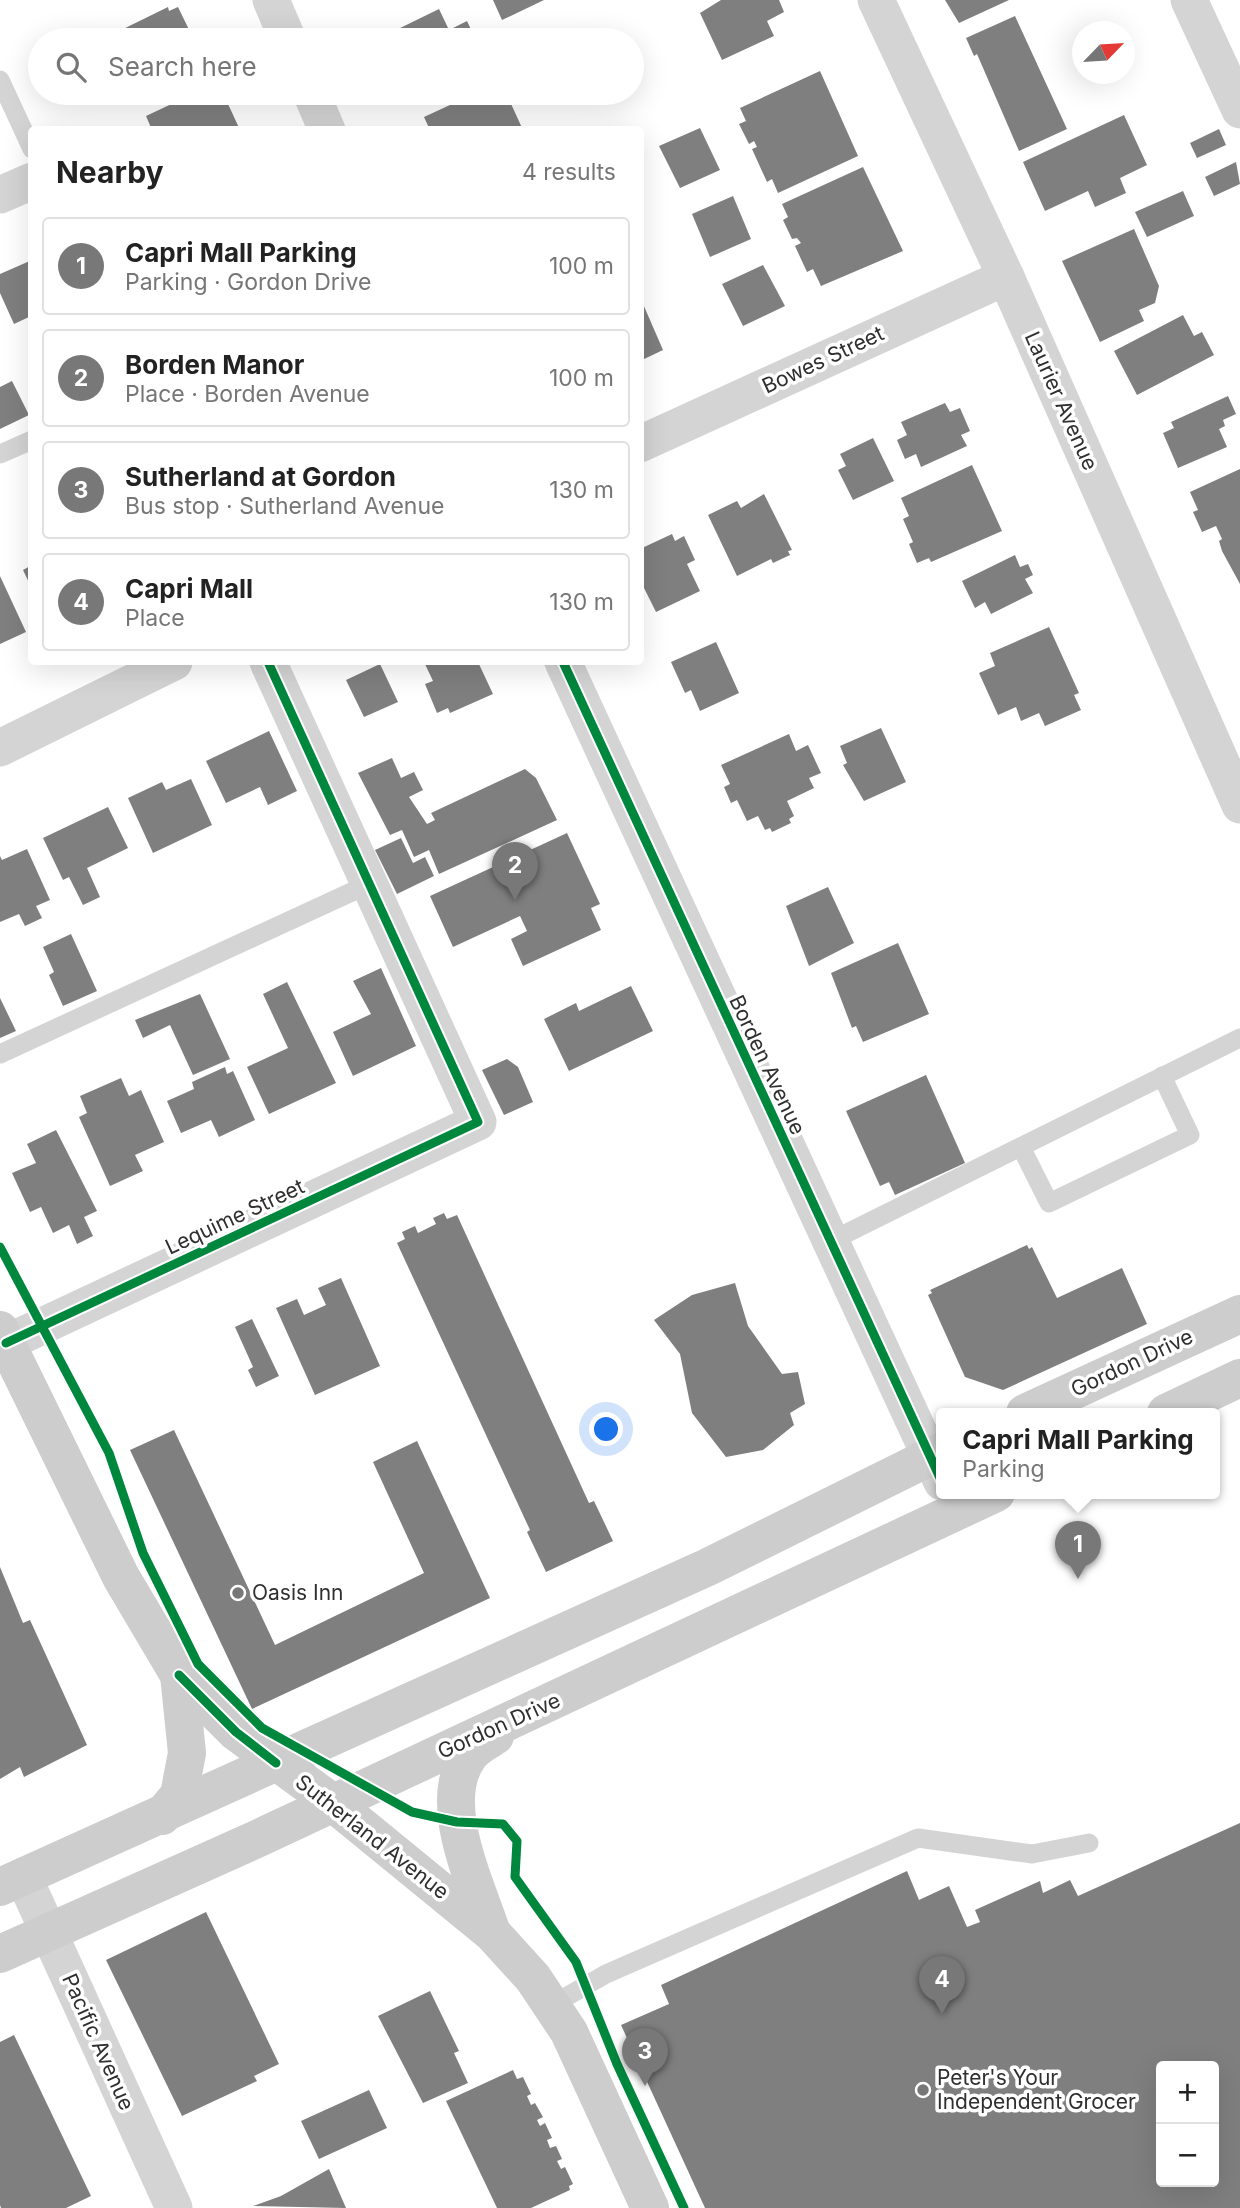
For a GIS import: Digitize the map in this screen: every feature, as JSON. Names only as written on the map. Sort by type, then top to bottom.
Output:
[{"type":"main road","name":"Gordon Drive","points":[[1036,1408],[1240,1314]]},
{"type":"main road","name":"Sutherland Avenue","points":[[3,1337],[121,1577],[179,1675],[236,1732],[333,1803],[492,1933],[533,1978],[574,2044],[650,2208]]},
{"type":"main road","points":[[1177,1408],[1240,1378]]},
{"type":"main road","name":"Gordon Drive","points":[[12,1881],[162,1816],[708,1566],[936,1482]]},
{"type":"main road","name":"Gordon Drive","points":[[0,1954],[517,1718],[936,1483]]},
{"type":"main road","points":[[162,1816],[178,1795],[187,1753],[179,1675]]},
{"type":"main road","points":[[492,1933],[457,1822],[458,1778],[469,1756],[517,1718]]},
{"type":"street","points":[[271,0],[283,28]]},
{"type":"street","name":"Laurier Avenue","points":[[876,0],[1006,276],[1240,805]]},
{"type":"street","points":[[1189,0],[1240,110]]},
{"type":"street","points":[[316,105],[325,126]]},
{"type":"street","points":[[0,195],[28,183]]},
{"type":"street","name":"Bowes Street","points":[[644,442],[1006,276]]},
{"type":"street","points":[[0,748],[168,665]]},
{"type":"street","points":[[269,665],[369,884]]},
{"type":"street","name":"Borden Avenue","points":[[564,665],[830,1242],[936,1464]]},
{"type":"street","name":"Lequime Street","points":[[3,1337],[478,1122],[369,884]]},
{"type":"street","name":"Pacific Avenue","points":[[12,1881],[48,1933],[174,2208]]},
{"type":"lane","points":[[0,80],[28,140]]},
{"type":"lane","points":[[0,454],[28,442]]},
{"type":"lane","points":[[0,1054],[369,884]]},
{"type":"lane","points":[[830,1242],[1240,1038]]},
{"type":"lane","points":[[1021,1147],[1049,1203],[1189,1135],[1162,1076]]},
{"type":"lane","points":[[552,2005],[606,1973],[918,1838],[1032,1854],[1089,1843]]},
{"type":"building","points":[[493,0],[544,0],[502,20]]},
{"type":"building","points":[[721,0],[779,0],[784,12],[767,21],[774,36],[722,60],[700,13]]},
{"type":"building","points":[[945,0],[1009,0],[959,23]]},
{"type":"building","points":[[168,7],[169,11],[178,7],[188,28],[125,28]]},
{"type":"building","points":[[439,9],[448,28],[400,28]]},
{"type":"building","points":[[1015,16],[1067,129],[1019,151],[977,54],[974,56],[966,38]]},
{"type":"building","points":[[467,21],[470,28],[453,28]]},
{"type":"building","points":[[820,71],[858,156],[778,193],[772,179],[767,182],[752,149],[757,147],[754,141],[749,144],[739,124],[746,121],[740,108]]},
{"type":"building","points":[[169,105],[229,105],[238,126],[150,126],[146,116]]},
{"type":"building","points":[[450,105],[512,105],[521,126],[428,126],[424,117]]},
{"type":"building","points":[[1124,115],[1147,165],[1120,178],[1126,193],[1095,207],[1088,191],[1045,211],[1023,162]]},
{"type":"building","points":[[700,128],[720,170],[680,188],[659,146]]},
{"type":"building","points":[[1219,129],[1226,145],[1197,158],[1190,143]]},
{"type":"building","points":[[1236,162],[1240,184],[1214,196],[1205,177]]},
{"type":"building","points":[[863,167],[903,251],[821,286],[813,269],[807,272],[795,246],[801,243],[797,238],[792,239],[783,220],[788,217],[782,204]]},
{"type":"building","points":[[1183,191],[1194,216],[1147,237],[1135,212]]},
{"type":"building","points":[[733,196],[751,239],[710,257],[692,214]]},
{"type":"building","points":[[1134,229],[1159,286],[1155,303],[1139,310],[1144,321],[1100,342],[1062,261]]},
{"type":"building","points":[[28,262],[28,317],[14,324],[0,293],[0,274]]},
{"type":"building","points":[[763,265],[785,306],[743,326],[722,284]]},
{"type":"building","points":[[644,306],[663,350],[644,359]]},
{"type":"building","points":[[1183,315],[1194,336],[1202,332],[1214,355],[1137,395],[1114,351]]},
{"type":"building","points":[[12,381],[28,415],[0,429],[0,387]]},
{"type":"building","points":[[1228,396],[1236,414],[1223,420],[1225,426],[1219,429],[1227,447],[1178,468],[1163,433],[1174,428],[1171,422]]},
{"type":"building","points":[[945,403],[950,412],[960,408],[970,431],[961,435],[967,446],[921,467],[916,454],[905,459],[897,440],[907,435],[901,422]]},
{"type":"building","points":[[873,438],[894,481],[853,500],[838,470],[846,466],[840,454]]},
{"type":"building","points":[[972,465],[1002,531],[931,562],[929,558],[917,563],[909,544],[913,542],[903,519],[909,516],[901,498]]},
{"type":"building","points":[[1240,469],[1240,584],[1222,551],[1219,541],[1222,539],[1216,526],[1202,532],[1193,512],[1198,510],[1190,492]]},
{"type":"building","points":[[764,494],[792,550],[788,551],[790,555],[773,563],[771,559],[737,576],[708,515],[737,501],[741,508]]},
{"type":"building","points":[[672,534],[675,541],[684,536],[695,560],[687,564],[700,591],[656,612],[644,588],[644,547]]},
{"type":"building","points":[[1015,555],[1020,567],[1028,564],[1033,575],[1025,579],[1033,593],[991,614],[985,602],[975,608],[962,581]]},
{"type":"building","points":[[28,567],[28,581],[23,570]]},
{"type":"building","points":[[0,576],[26,632],[0,644]]},
{"type":"building","points":[[1049,627],[1079,693],[1074,695],[1081,710],[1045,726],[1039,713],[1021,721],[1016,707],[998,715],[979,673],[995,666],[990,653]]},
{"type":"building","points":[[716,642],[739,693],[700,711],[691,690],[685,693],[671,662]]},
{"type":"building","points":[[380,665],[398,702],[364,717],[346,680]]},
{"type":"building","points":[[425,665],[479,665],[493,694],[450,713],[448,708],[437,713],[425,684],[433,681]]},
{"type":"building","points":[[881,728],[906,782],[864,801],[843,765],[847,763],[840,746]]},
{"type":"building","points":[[269,731],[297,791],[268,805],[260,787],[226,803],[206,761]]},
{"type":"building","points":[[789,734],[796,751],[808,745],[821,773],[809,778],[814,788],[787,801],[794,816],[789,819],[791,823],[772,832],[770,828],[765,830],[758,816],[747,821],[737,800],[731,803],[724,787],[730,784],[721,765]]},
{"type":"building","points":[[392,758],[401,778],[414,772],[423,790],[409,797],[427,824],[435,820],[431,813],[525,769],[536,778],[557,820],[439,874],[429,850],[414,857],[402,830],[390,835],[358,773]]},
{"type":"building","points":[[191,779],[212,825],[153,853],[128,798],[162,782],[166,790]]},
{"type":"building","points":[[108,807],[128,848],[87,868],[100,897],[83,905],[69,877],[63,880],[43,838]]},
{"type":"building","points":[[567,833],[600,904],[591,908],[601,930],[523,966],[511,939],[527,931],[520,916],[453,947],[430,896]]},
{"type":"building","points":[[401,838],[413,863],[425,857],[434,876],[397,894],[375,850]]},
{"type":"building","points":[[27,849],[50,900],[36,906],[42,918],[25,926],[19,914],[0,922],[0,856],[2,860]]},
{"type":"building","points":[[828,887],[854,943],[809,966],[786,906]]},
{"type":"building","points":[[71,934],[97,991],[63,1006],[49,975],[54,972],[43,947]]},
{"type":"building","points":[[898,943],[929,1014],[863,1042],[856,1026],[852,1028],[831,973]]},
{"type":"building","points":[[381,968],[416,1046],[353,1076],[333,1032],[371,1014],[353,981]]},
{"type":"building","points":[[287,982],[336,1083],[269,1114],[247,1067],[288,1048],[263,994]]},
{"type":"building","points":[[631,986],[653,1031],[569,1071],[544,1019],[576,1003],[579,1011]]},
{"type":"building","points":[[200,994],[230,1059],[193,1075],[170,1025],[143,1038],[135,1020]]},
{"type":"building","points":[[0,998],[16,1031],[0,1038]]},
{"type":"building","points":[[507,1059],[518,1067],[533,1102],[504,1115],[482,1070]]},
{"type":"building","points":[[225,1067],[227,1074],[233,1071],[255,1120],[219,1137],[211,1120],[181,1133],[167,1101],[194,1089],[192,1082]]},
{"type":"building","points":[[926,1075],[965,1163],[895,1195],[889,1182],[880,1186],[846,1111]]},
{"type":"building","points":[[121,1078],[129,1096],[141,1090],[164,1142],[135,1155],[143,1171],[110,1186],[79,1117],[87,1113],[80,1096]]},
{"type":"building","points":[[56,1130],[97,1211],[84,1217],[93,1236],[77,1244],[69,1225],[53,1233],[41,1207],[30,1212],[12,1173],[36,1163],[27,1144]]},
{"type":"building","points":[[444,1213],[447,1219],[457,1215],[589,1503],[594,1501],[613,1541],[546,1572],[527,1532],[530,1530],[397,1243],[405,1239],[402,1232],[415,1226],[418,1233],[436,1224],[433,1218]]},
{"type":"building","points":[[1027,1245],[1029,1249],[1032,1247],[1057,1298],[1122,1268],[1147,1324],[1003,1390],[965,1377],[928,1295],[932,1293],[930,1290]]},
{"type":"building","points":[[341,1278],[380,1366],[315,1395],[276,1308],[297,1299],[304,1315],[326,1305],[318,1288]]},
{"type":"building","points":[[735,1283],[748,1326],[782,1374],[798,1372],[805,1404],[790,1413],[794,1425],[763,1450],[726,1457],[692,1413],[680,1354],[654,1320],[692,1295]]},
{"type":"building","points":[[252,1319],[279,1376],[256,1387],[248,1370],[253,1367],[235,1327]]},
{"type":"building","points":[[174,1430],[275,1645],[424,1573],[373,1462],[417,1441],[490,1598],[252,1709],[130,1450]]},
{"type":"building","points":[[0,1567],[23,1623],[30,1620],[87,1745],[24,1777],[20,1767],[0,1779]]},
{"type":"building","points":[[1240,1823],[1240,2208],[705,2208],[621,2025],[669,2004],[661,1985],[907,1871],[919,1900],[949,1886],[967,1927],[980,1922],[975,1910],[1040,1881],[1043,1893],[1070,1880],[1078,1896]]},
{"type":"building","points":[[206,1912],[279,2064],[254,2076],[257,2081],[182,2116],[106,1960]]},
{"type":"building","points":[[430,1991],[459,2051],[454,2053],[468,2083],[423,2103],[378,2016]]},
{"type":"building","points":[[14,2035],[91,2196],[66,2208],[1,2208],[0,2205],[0,2042]]},
{"type":"building","points":[[513,2070],[517,2079],[523,2077],[531,2094],[527,2096],[531,2105],[535,2103],[543,2117],[537,2120],[540,2126],[545,2123],[552,2138],[547,2140],[550,2148],[556,2146],[562,2159],[557,2161],[561,2169],[565,2167],[573,2184],[569,2186],[570,2190],[531,2208],[497,2208],[446,2101]]},
{"type":"building","points":[[369,2090],[387,2128],[319,2159],[301,2121]]},
{"type":"building","points":[[329,2169],[346,2208],[253,2206],[281,2196]]},
{"type":"cycle path","points":[[6,1343],[478,1122],[269,665]]},
{"type":"cycle path","points":[[564,665],[936,1469]]},
{"type":"cycle path","points":[[0,1247],[109,1453],[143,1553],[198,1664],[262,1728],[412,1812],[457,1822],[503,1824],[517,1841],[515,1877],[576,1962],[617,2064],[684,2208]]},
{"type":"cycle path","points":[[179,1675],[236,1732],[276,1763]]},
{"type":"place","name":"Borden Manor","points":[[515,900]]},
{"type":"place","name":"Capri Mall Parking","points":[[1078,1579]]},
{"type":"place","name":"Oasis Inn","points":[[238,1593]]},
{"type":"place","name":"Capri Mall","points":[[942,2014]]},
{"type":"place","name":"Sutherland at Gordon","points":[[645,2086]]},
{"type":"place","name":"Peter's Your Independent Grocer","points":[[923,2090]]}]
